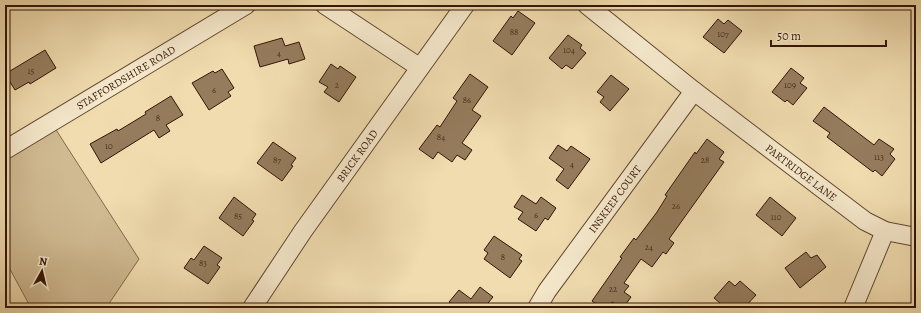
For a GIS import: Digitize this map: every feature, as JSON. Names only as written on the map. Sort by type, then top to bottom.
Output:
[{"type":"street","name":"STAFFORDSHIRE ROAD","points":[[5,150],[246,5]]},
{"type":"street","points":[[325,5],[419,67]]},
{"type":"street","name":"BRICK ROAD","points":[[252,308],[303,231],[419,67],[465,5]]},
{"type":"street","name":"PARTRIDGE LANE","points":[[587,5],[694,91],[865,221],[885,231],[916,237]]},
{"type":"street","name":"INSKEEP COURT","points":[[537,308],[547,290],[694,91]]},
{"type":"street","points":[[853,308],[885,231]]},
{"type":"shaded area","points":[[51,122],[139,259],[106,308],[31,308],[5,260],[5,150]]},
{"type":"building","points":[[518,11],[535,23],[512,55],[493,41],[511,16],[513,18]]},
{"type":"building","points":[[718,19],[724,24],[728,20],[742,31],[724,53],[703,37]]},
{"type":"building","points":[[568,35],[582,45],[580,48],[586,53],[572,69],[566,65],[562,69],[549,58]]},
{"type":"building","points":[[282,38],[285,46],[299,42],[305,59],[289,64],[288,59],[260,67],[254,46]]},
{"type":"building","points":[[45,50],[56,68],[30,84],[29,82],[15,90],[5,74]]},
{"type":"building","points":[[331,64],[338,69],[340,66],[356,77],[339,102],[324,92],[328,87],[319,82]]},
{"type":"building","points":[[791,68],[804,78],[800,83],[807,88],[793,105],[787,100],[785,102],[772,92]]},
{"type":"building","points":[[222,69],[234,88],[228,92],[231,96],[209,110],[192,83],[213,71],[215,73]]},
{"type":"building","points":[[470,74],[488,87],[472,110],[481,116],[462,143],[472,150],[465,160],[457,155],[452,162],[438,152],[433,159],[419,149],[437,125],[440,127],[457,101],[453,98]]},
{"type":"building","points":[[611,75],[629,89],[610,111],[600,102],[604,97],[597,92]]},
{"type":"building","points":[[171,96],[183,115],[166,125],[170,131],[159,138],[154,130],[101,163],[90,144],[117,129],[118,131],[146,114],[145,112]]},
{"type":"building","points":[[824,107],[874,145],[879,139],[894,149],[890,154],[895,159],[882,176],[875,170],[873,172],[827,137],[830,133],[813,121]]},
{"type":"building","points":[[707,139],[724,152],[719,159],[724,162],[669,239],[674,243],[666,254],[663,252],[652,267],[641,259],[624,283],[629,286],[624,292],[631,297],[623,308],[612,302],[608,308],[602,308],[592,301],[622,258],[620,257],[634,238],[636,240],[657,212],[667,196],[665,195],[695,152],[696,154]]},
{"type":"building","points":[[273,142],[296,158],[291,165],[293,166],[282,181],[257,163]]},
{"type":"building","points":[[558,145],[567,151],[571,146],[590,159],[568,189],[556,180],[564,169],[549,158]]},
{"type":"building","points":[[522,195],[536,204],[541,197],[556,208],[548,220],[545,218],[536,231],[518,219],[523,212],[514,207]]},
{"type":"building","points":[[234,197],[256,214],[252,220],[254,221],[243,236],[219,218]]},
{"type":"building","points":[[770,197],[796,218],[782,236],[756,215]]},
{"type":"building","points":[[494,236],[522,255],[519,259],[522,261],[510,278],[484,259],[488,253],[484,250]]},
{"type":"building","points":[[204,246],[222,258],[217,265],[220,267],[208,284],[184,268],[191,258],[194,260]]},
{"type":"building","points":[[806,252],[811,258],[817,255],[826,267],[800,288],[785,268]]},
{"type":"building","points":[[729,281],[735,286],[740,281],[756,295],[744,308],[726,308],[714,298]]},
{"type":"building","points":[[480,287],[493,297],[484,308],[458,308],[449,302],[459,290],[471,299]]}]
